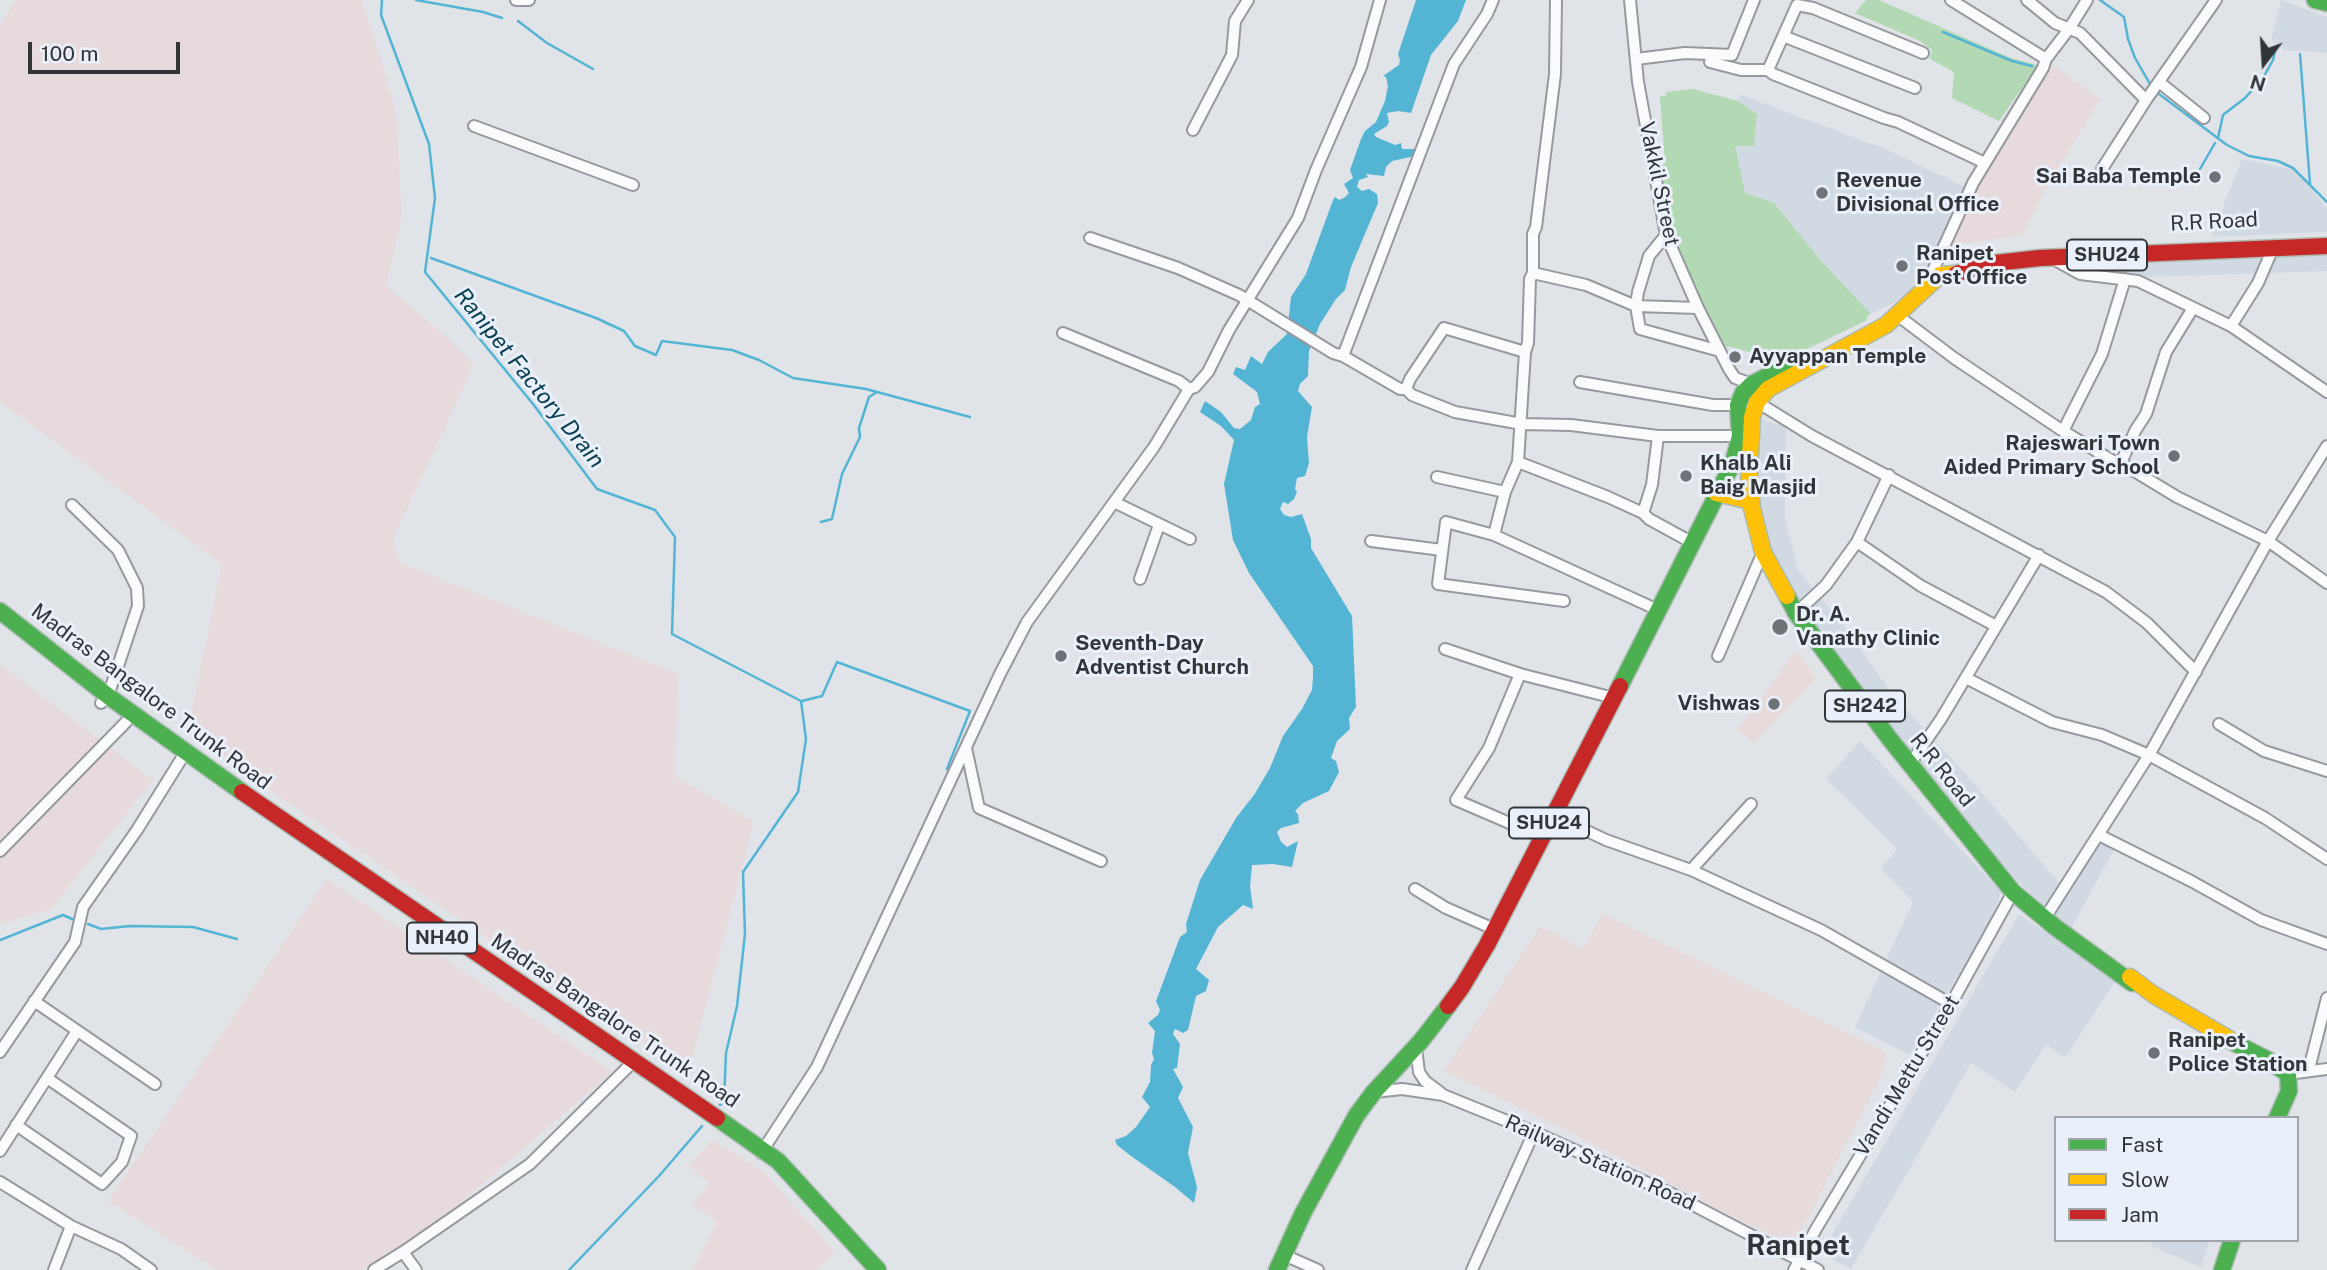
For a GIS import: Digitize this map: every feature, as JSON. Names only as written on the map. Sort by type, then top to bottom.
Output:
[{"type":"main road","points":[[2315,0],[2327,3]]},
{"type":"main road","name":"R.R Road","points":[[2288,1074],[2134,983],[2013,892],[1910,764],[1796,613],[1762,552],[1748,477],[1752,417],[1757,402],[1768,389],[1890,317],[1924,291],[1951,264],[1995,254],[2327,237]]},
{"type":"main road","name":"R.R Road","points":[[1940,275],[1955,274],[1986,264],[2050,257],[2327,246]]},
{"type":"main road","name":"R.R Road","points":[[1738,405],[1752,384],[1890,317]]},
{"type":"main road","name":"SHU24","points":[[1280,1263],[1303,1213],[1356,1116],[1373,1093],[1416,1048],[1461,987],[1494,929],[1733,463],[1740,436],[1738,405]]},
{"type":"main road","points":[[1716,493],[1751,501]]},
{"type":"main road","name":"Madras Bangalore Trunk Road","points":[[0,611],[105,700],[183,756],[674,1091],[761,1154],[778,1161],[878,1270]]},
{"type":"main road","name":"NH40","points":[[0,625],[105,700],[126,722],[183,756]]},
{"type":"main road","points":[[2278,1116],[2289,1091],[2288,1074]]},
{"type":"main road","name":"NH40","points":[[761,1154],[866,1270]]},
{"type":"main road","points":[[2226,1268],[2232,1242]]},
{"type":"street","points":[[516,0],[529,0]]},
{"type":"street","points":[[1193,130],[1232,55],[1235,21],[1248,0]]},
{"type":"street","points":[[761,1154],[817,1067],[1027,622],[1154,446],[1189,389],[1195,387],[1208,372],[1229,330],[1298,218],[1316,170],[1362,67],[1380,0]]},
{"type":"street","points":[[1343,356],[1454,64],[1487,14],[1493,0]]},
{"type":"street","points":[[1494,535],[1505,492],[1518,462],[1525,352],[1528,343],[1530,279],[1533,273],[1533,234],[1555,74],[1556,0]]},
{"type":"street","name":"Vakkil Street","points":[[1630,0],[1650,153],[1666,235],[1698,308],[1735,378],[1752,384]]},
{"type":"street","points":[[1636,59],[1685,53],[1732,55],[1754,0]]},
{"type":"street","points":[[1951,0],[2046,59]]},
{"type":"street","points":[[2027,0],[2055,23],[2080,33],[2146,100]]},
{"type":"street","points":[[1924,291],[1973,183],[2046,59],[2087,0]]},
{"type":"street","points":[[2102,169],[2146,100],[2216,0]]},
{"type":"street","points":[[1768,70],[1797,5],[1813,8],[1923,53]]},
{"type":"street","points":[[1783,36],[1915,88]]},
{"type":"street","points":[[1710,62],[1741,70],[1768,70],[1898,122],[1985,163]]},
{"type":"street","points":[[2160,82],[2204,118]]},
{"type":"street","points":[[474,126],[633,185]]},
{"type":"street","points":[[1666,235],[1649,256],[1638,292],[1636,306],[1640,328],[1720,351]]},
{"type":"street","points":[[1090,238],[1178,268],[1239,295],[1333,353],[1343,356],[1399,389],[1406,389],[1412,395],[1455,412],[1522,424],[1571,425],[1658,436],[1740,436]]},
{"type":"street","points":[[2231,326],[2258,283],[2270,255]]},
{"type":"street","points":[[2050,257],[2080,274],[2138,281],[2231,326],[2327,392]]},
{"type":"street","points":[[1533,273],[1586,285],[1636,306],[1698,308]]},
{"type":"street","points":[[2063,431],[2102,354],[2125,279]]},
{"type":"street","points":[[2121,463],[2146,414],[2166,352],[2193,308]]},
{"type":"street","points":[[1890,317],[2063,431],[2177,497],[2268,541],[2324,580],[2327,565]]},
{"type":"street","points":[[1406,389],[1444,328],[1525,352]]},
{"type":"street","points":[[1063,333],[1179,381],[1189,389]]},
{"type":"street","points":[[1580,382],[1713,405],[1738,405]]},
{"type":"street","points":[[1757,402],[1812,436],[2106,592],[2147,623],[2196,672]]},
{"type":"street","points":[[1643,513],[1652,485],[1658,436]]},
{"type":"street","points":[[2052,923],[2099,835],[2149,755],[2268,541],[2327,446]]},
{"type":"street","points":[[1518,462],[1643,513],[1649,519],[1692,542]]},
{"type":"street","points":[[1796,613],[1826,585],[1857,542],[1889,475]]},
{"type":"street","points":[[1437,477],[1505,492]]},
{"type":"street","points":[[1114,502],[1190,539]]},
{"type":"street","points":[[72,505],[118,550],[137,588],[138,606],[105,700]]},
{"type":"street","points":[[1564,601],[1438,584],[1446,522],[1494,535],[1658,610]]},
{"type":"street","points":[[1140,579],[1159,525]]},
{"type":"street","points":[[1371,541],[1442,550]]},
{"type":"street","points":[[1857,542],[1921,586],[1996,626]]},
{"type":"street","points":[[1718,656],[1762,552]]},
{"type":"street","points":[[1910,764],[1941,719],[2039,555]]},
{"type":"street","points":[[1445,649],[1520,674],[1614,698]]},
{"type":"street","points":[[1520,674],[1489,748],[1455,800],[1542,837]]},
{"type":"street","points":[[1966,678],[2052,722],[2102,735],[2149,755],[2265,818],[2327,859]]},
{"type":"street","points":[[0,851],[126,722]]},
{"type":"street","points":[[2219,724],[2264,751],[2327,771]]},
{"type":"street","points":[[966,748],[979,808],[1101,861]]},
{"type":"street","points":[[0,1052],[75,942],[83,907],[137,830],[183,756]]},
{"type":"street","points":[[1691,870],[1751,804]]},
{"type":"street","points":[[1553,815],[1606,840],[1691,870],[1821,930],[1951,1004]]},
{"type":"street","points":[[2099,835],[2261,920],[2327,944]]},
{"type":"street","points":[[1415,889],[1446,908],[1494,929]]},
{"type":"street","name":"Vandi Mettu Street","points":[[1797,1265],[1951,1004],[2013,892]]},
{"type":"street","points":[[2309,1069],[2327,998]]},
{"type":"street","points":[[34,1001],[155,1084]]},
{"type":"street","points":[[0,1151],[77,1031]]},
{"type":"street","points":[[1416,1048],[1419,1072],[1425,1081],[1443,1094]]},
{"type":"street","points":[[374,1270],[530,1164],[631,1064]]},
{"type":"street","points":[[2288,1074],[2309,1069],[2327,1069]]},
{"type":"street","points":[[16,1125],[102,1184],[122,1162],[131,1136],[47,1078]]},
{"type":"street","name":"Railway Station Road","points":[[1373,1093],[1402,1089],[1443,1094],[1672,1194],[1797,1265],[1818,1270]]},
{"type":"street","points":[[1472,1270],[1534,1132]]},
{"type":"street","points":[[0,1182],[71,1226],[121,1249],[151,1270]]},
{"type":"street","points":[[54,1270],[71,1226]]},
{"type":"street","points":[[403,1252],[416,1270]]},
{"type":"street","points":[[1280,1263],[1318,1270]]},
{"type":"shaded area","points":[[16,0],[362,0],[396,110],[402,216],[386,286],[443,334],[472,363],[467,380],[394,537],[398,562],[678,674],[675,776],[754,822],[688,1074],[187,734],[222,564],[0,402],[0,26]]},
{"type":"shaded area","points":[[2281,0],[2327,17],[2327,53],[2284,50],[2271,40]]},
{"type":"shaded area","points":[[2049,62],[2100,99],[2048,185],[2022,235],[1951,246],[1976,183]]},
{"type":"shaded area","points":[[1693,89],[1737,101],[1741,95],[1888,150],[1967,188],[1913,293],[1867,316],[1867,320],[1782,361],[1728,346],[1720,349],[1658,165],[1665,164],[1660,96],[1666,96],[1666,92]]},
{"type":"shaded area","points":[[2242,159],[2296,170],[2327,209],[2327,232],[2211,237]]},
{"type":"shaded area","points":[[2327,250],[2327,271],[2146,277],[2115,275],[2115,265]]},
{"type":"shaded area","points":[[1762,420],[1786,426],[1785,518],[1798,570],[1842,623],[1895,698],[1965,773],[2059,883],[2044,909],[1972,832],[1888,731],[1774,563],[1755,503]]},
{"type":"shaded area","name":"Vishwas","points":[[1796,650],[1816,678],[1754,743],[1738,730]]},
{"type":"shaded area","points":[[0,664],[153,780],[51,909],[0,924]]},
{"type":"shaded area","points":[[1860,741],[2001,892],[1988,928],[1909,1055],[1855,1027],[1913,902],[1881,869],[1897,849],[1826,779]]},
{"type":"shaded area","points":[[2101,841],[2115,848],[2071,928],[2052,914]]},
{"type":"shaded area","points":[[327,879],[612,1072],[442,1219],[362,1270],[217,1270],[108,1201]]},
{"type":"shaded area","points":[[1603,914],[1886,1052],[1883,1072],[1795,1243],[1784,1241],[1732,1216],[1562,1128],[1444,1071],[1540,926],[1583,949]]},
{"type":"shaded area","points":[[2019,914],[2116,980],[2065,1058],[2046,1044],[2015,1092],[1971,1063],[1851,1269],[1821,1253]]},
{"type":"shaded area","points":[[713,1140],[764,1172],[835,1252],[817,1270],[692,1270],[717,1222],[692,1204],[710,1183],[688,1166]]},
{"type":"shaded area","points":[[2152,1242],[2209,1242],[2201,1267],[2151,1246]]},
{"type":"green space","points":[[1866,0],[1879,0],[2011,58],[2038,65],[1999,121],[1952,98],[1954,72],[1930,59],[1932,50],[1920,41],[1855,13]]},
{"type":"green space","points":[[1693,89],[1738,101],[1757,114],[1754,146],[1735,146],[1745,193],[1774,203],[1821,261],[1871,314],[1867,316],[1867,320],[1782,361],[1728,346],[1720,349],[1665,220],[1658,165],[1665,164],[1660,96],[1666,96],[1666,92]]},
{"type":"water","points":[[1416,0],[1466,0],[1458,21],[1431,55],[1411,113],[1387,113],[1387,126],[1374,134],[1395,145],[1401,143],[1402,149],[1416,149],[1415,156],[1392,161],[1386,167],[1384,176],[1366,174],[1368,177],[1359,180],[1357,187],[1362,191],[1369,189],[1377,194],[1378,203],[1351,267],[1345,290],[1320,324],[1309,351],[1308,376],[1300,384],[1298,391],[1312,407],[1307,437],[1309,463],[1305,476],[1297,478],[1294,499],[1288,504],[1283,502],[1280,509],[1284,515],[1291,517],[1302,514],[1311,539],[1311,548],[1352,616],[1356,707],[1349,718],[1350,729],[1337,741],[1331,758],[1336,761],[1339,772],[1329,791],[1303,803],[1295,811],[1299,823],[1281,828],[1277,832],[1281,842],[1287,847],[1298,841],[1292,867],[1252,865],[1250,886],[1253,909],[1243,905],[1218,927],[1196,969],[1209,980],[1206,991],[1196,996],[1188,1030],[1183,1033],[1175,1029],[1173,1034],[1180,1044],[1177,1068],[1173,1069],[1183,1087],[1178,1098],[1193,1127],[1188,1153],[1197,1187],[1194,1203],[1117,1145],[1115,1140],[1126,1136],[1136,1127],[1150,1107],[1142,1097],[1150,1082],[1154,1059],[1152,1053],[1155,1031],[1148,1023],[1160,1010],[1156,1001],[1180,937],[1187,932],[1186,924],[1200,880],[1236,818],[1270,768],[1283,736],[1312,690],[1313,677],[1313,666],[1249,573],[1233,540],[1224,484],[1234,440],[1221,426],[1200,412],[1205,401],[1221,412],[1234,428],[1240,429],[1251,420],[1255,407],[1260,404],[1257,392],[1233,374],[1236,367],[1245,370],[1251,356],[1262,364],[1268,352],[1287,334],[1291,297],[1306,274],[1333,200],[1335,197],[1339,200],[1344,198],[1349,193],[1344,184],[1353,178],[1350,170],[1361,139],[1365,131],[1376,122],[1385,101],[1388,86],[1386,77],[1383,76],[1399,65],[1398,54]]},
{"type":"waterway","name":"Ranipet Factory Drain","points":[[382,0],[381,15],[429,144],[435,198],[425,272],[533,404],[597,489],[655,510],[675,537],[672,634],[801,701],[806,739],[798,792],[743,872],[745,934],[737,1006],[726,1053],[724,1101],[720,1105]]},
{"type":"waterway","points":[[416,0],[502,18]]},
{"type":"waterway","points":[[2100,0],[2124,17],[2135,58],[2150,84]]},
{"type":"waterway","points":[[518,21],[547,43],[593,69]]},
{"type":"waterway","points":[[1943,32],[2012,61],[2032,66]]},
{"type":"waterway","points":[[2218,138],[2223,115],[2245,98],[2263,78],[2273,60],[2276,47]]},
{"type":"waterway","points":[[2300,54],[2310,184]]},
{"type":"waterway","points":[[2159,94],[2227,145],[2249,156],[2278,161],[2293,168],[2327,202]]},
{"type":"waterway","points":[[2200,169],[2215,143]]},
{"type":"waterway","points":[[431,258],[596,318],[624,331],[635,346],[656,355],[662,341],[732,350],[759,360],[793,378],[866,389],[970,417]]},
{"type":"waterway","points":[[821,522],[832,519],[842,474],[860,437],[859,428],[869,397],[877,392]]},
{"type":"waterway","points":[[802,701],[822,696],[837,662],[970,711],[947,769]]},
{"type":"waterway","points":[[0,940],[63,915],[72,919]]},
{"type":"waterway","points":[[88,924],[101,929],[130,926],[193,927],[237,939]]},
{"type":"waterway","name":"Ranipet Factory Drain","points":[[569,1270],[659,1176],[702,1126]]},
{"type":"traffic: fast","points":[[2315,0],[2327,3]]},
{"type":"traffic: fast","points":[[1620,686],[1733,463],[1740,436],[1738,405],[1743,393],[1752,384],[1787,366]]},
{"type":"traffic: fast","points":[[1787,596],[1796,613],[1889,738],[2013,892],[2055,927],[2132,983],[2136,983]]},
{"type":"traffic: fast","points":[[0,611],[108,696],[242,792]]},
{"type":"traffic: fast","points":[[1277,1270],[1303,1213],[1356,1116],[1448,1006]]},
{"type":"traffic: fast","points":[[2219,1035],[2268,1060],[2288,1074],[2289,1091],[2278,1116]]},
{"type":"traffic: fast","points":[[717,1118],[778,1161],[878,1270]]},
{"type":"traffic: fast","points":[[2222,1270],[2231,1242]]},
{"type":"traffic: slow","points":[[1787,596],[1763,552],[1752,508],[1749,477],[1752,417],[1757,402],[1768,389],[1886,325],[1940,275],[1956,274]]},
{"type":"traffic: slow","points":[[1716,493],[1751,501]]},
{"type":"traffic: slow","points":[[2130,977],[2154,995],[2229,1039]]},
{"type":"traffic: jam","points":[[1956,274],[1986,264],[2040,258],[2327,246]]},
{"type":"traffic: jam","points":[[1448,1006],[1487,945],[1620,686]]},
{"type":"traffic: jam","points":[[242,792],[717,1118]]},
{"type":"place","name":"Sai Baba Temple","points":[[2215,177]]},
{"type":"place","name":"Revenue Divisional Office","points":[[1822,193]]},
{"type":"place","name":"Ranipet Post Office","points":[[1902,266]]},
{"type":"place","name":"Ayyappan Temple","points":[[1735,357]]},
{"type":"place","name":"Rajeswari Town Aided Primary School","points":[[2174,456]]},
{"type":"place","name":"Khalb Ali Baig Masjid","points":[[1686,476]]},
{"type":"place","name":"Dr. A. Vanathy Clinic","points":[[1780,627]]},
{"type":"place","name":"Seventh-Day Adventist Church","points":[[1061,656]]},
{"type":"place","name":"Vishwas","points":[[1774,704]]},
{"type":"place","name":"Ranipet Police Station","points":[[2154,1053]]},
{"type":"district","name":"Ranipet","points":[[1798,1246]]}]
